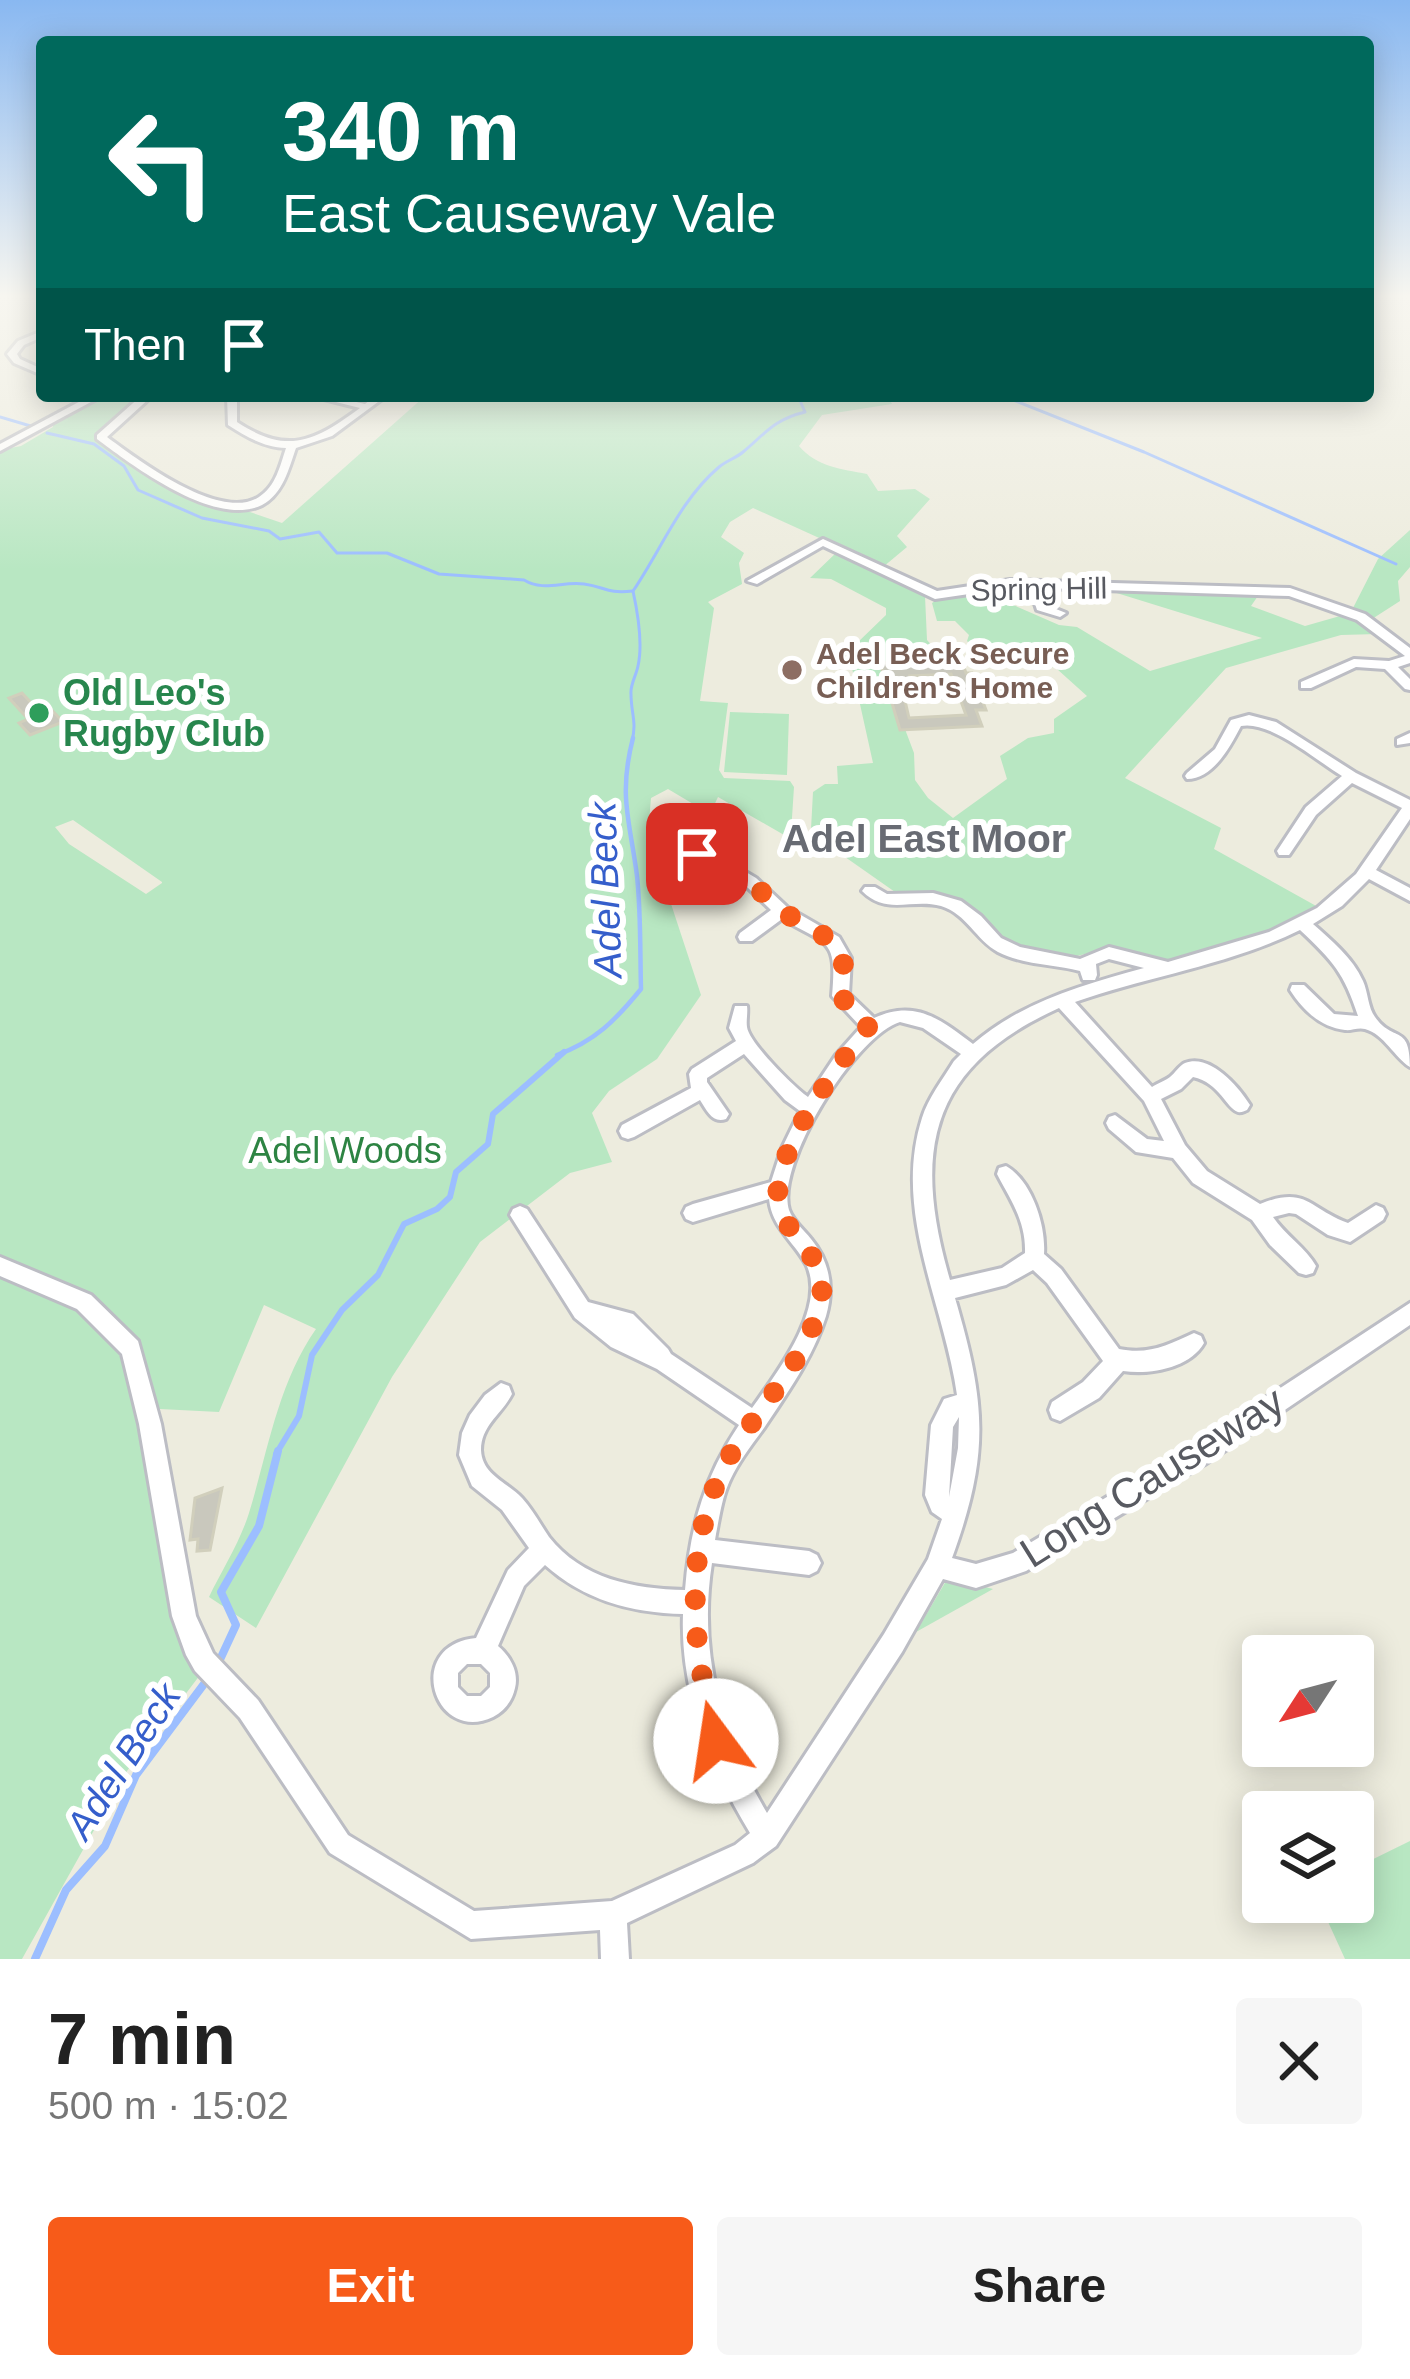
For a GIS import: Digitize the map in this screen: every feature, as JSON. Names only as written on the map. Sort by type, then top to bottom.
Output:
[{"type":"street","points":[[0,448],[86,402]]},
{"type":"street","points":[[140,402],[101,437],[159,481],[191,495],[237,504],[256,502],[274,490],[292,445]]},
{"type":"street","points":[[232,402],[232,423],[247,435],[292,445],[339,433],[373,402]]},
{"type":"street","points":[[344,402],[367,407]]},
{"type":"street","name":"Spring Hill","points":[[753,580],[823,542],[935,595],[1004,584],[1273,588],[1361,616],[1410,657]]},
{"type":"street","points":[[1035,585],[1041,607],[1060,613]]},
{"type":"street","points":[[1306,685],[1354,663],[1389,664],[1410,657]]},
{"type":"street","points":[[1389,664],[1410,686]]},
{"type":"street","points":[[0,1266],[83,1302],[131,1348],[150,1424],[184,1616],[204,1662],[249,1709],[339,1844],[471,1924],[613,1915],[744,1854],[766,1837],[893,1643],[937,1566],[956,1515],[936,1495],[942,1425],[952,1407],[969,1404],[925,1220],[923,1145],[943,1090],[971,1052],[1021,1016],[1302,923],[1345,896],[1410,807],[1351,776],[1286,732],[1250,719],[1236,723],[1221,752],[1192,776]]},
{"type":"street","points":[[1284,851],[1311,811],[1351,776]]},
{"type":"street","points":[[677,838],[759,887],[781,911],[839,949],[844,967],[837,988],[840,996],[869,1025]]},
{"type":"street","points":[[1366,871],[1410,895]]},
{"type":"street","points":[[870,891],[885,901],[918,895],[944,901],[970,915],[990,939],[1008,951],[1087,967],[1102,989]]},
{"type":"street","points":[[746,937],[781,911]]},
{"type":"street","points":[[1302,923],[1346,968],[1368,1022],[1407,1049]]},
{"type":"street","points":[[1087,967],[1093,955],[1109,953],[1169,969]]},
{"type":"street","points":[[1298,990],[1316,1012],[1336,1025],[1368,1022]]},
{"type":"street","points":[[1064,1001],[1150,1096],[1178,1151],[1200,1177],[1259,1214],[1276,1239],[1306,1266]]},
{"type":"street","points":[[741,1011],[738,1028],[746,1044],[791,1095],[809,1107]]},
{"type":"street","points":[[766,1837],[733,1784],[716,1741],[697,1666],[693,1602],[719,1478],[804,1342],[823,1288],[817,1262],[781,1211],[779,1188],[809,1107],[869,1025],[895,1014],[919,1018],[971,1052]]},
{"type":"street","points":[[720,1114],[698,1074],[704,1066],[746,1044]]},
{"type":"street","points":[[1150,1096],[1175,1084],[1189,1069],[1201,1070],[1231,1090],[1241,1105]]},
{"type":"street","points":[[628,1131],[703,1090]]},
{"type":"street","points":[[1115,1123],[1143,1146],[1178,1151]]},
{"type":"street","points":[[945,1291],[1006,1276],[1034,1258],[1036,1244],[1026,1204],[1006,1174]]},
{"type":"street","points":[[693,1213],[779,1188]]},
{"type":"street","points":[[1259,1214],[1282,1203],[1297,1203],[1350,1233],[1376,1214]]},
{"type":"street","points":[[520,1215],[582,1311],[618,1340],[664,1362],[755,1423]]},
{"type":"street","points":[[1034,1258],[1054,1276],[1103,1348],[1119,1360],[1138,1363],[1194,1343]]},
{"type":"street","name":"Long Causeway","points":[[937,1566],[976,1576],[1018,1563],[1197,1456],[1410,1313]]},
{"type":"street","points":[[1060,1411],[1091,1390],[1119,1360]]},
{"type":"street","points":[[500,1394],[474,1427],[469,1439],[471,1460],[482,1481],[514,1506],[544,1549],[600,1590],[626,1599],[693,1602]]},
{"type":"street","points":[[484,1649],[516,1578],[544,1549]]},
{"type":"street","points":[[701,1550],[809,1563]]},
{"type":"street","points":[[613,1915],[615,1959]]},
{"type":"green space","name":"Adel Woods","points":[[86,402],[140,402],[101,437],[159,481],[282,523],[418,402],[891,402],[822,415],[799,446],[822,463],[867,474],[878,491],[915,489],[930,499],[897,536],[907,547],[883,567],[753,508],[730,522],[721,537],[744,553],[739,563],[742,584],[708,602],[714,608],[700,701],[728,703],[719,770],[724,778],[790,781],[794,787],[791,833],[798,843],[718,797],[710,814],[668,789],[651,798],[648,834],[701,995],[657,1059],[609,1091],[592,1113],[612,1162],[570,1173],[480,1242],[392,1377],[256,1628],[209,1597],[245,1524],[283,1395],[316,1329],[264,1305],[219,1412],[140,1408],[200,1675],[127,1771],[22,1959],[0,1959],[0,450],[21,446],[53,427],[53,421]],"holes":[[[73,820],[162,882],[146,894],[69,844],[55,827]]]},
{"type":"green space","points":[[1410,530],[1410,567],[1398,581],[1400,601],[1372,619],[1353,608],[1378,559]]},
{"type":"green space","points":[[838,551],[925,596],[927,640],[943,658],[880,663],[914,753],[915,780],[953,818],[1007,779],[1000,756],[1028,738],[1054,733],[1054,719],[1087,696],[1057,669],[1022,655],[982,657],[955,621],[937,621],[932,603],[941,597],[1004,587],[1011,604],[1059,625],[1077,627],[1150,671],[1262,638],[1107,590],[1260,593],[1251,606],[1305,626],[1347,614],[1378,634],[1341,635],[1226,668],[1125,778],[1221,828],[1214,849],[1318,907],[1260,934],[1165,962],[1109,948],[1077,956],[1010,947],[946,898],[920,891],[895,892],[818,838],[811,829],[813,792],[825,784],[838,784],[837,766],[873,763],[850,659],[856,644],[886,615],[886,608],[831,579],[810,578]]},
{"type":"green space","points":[[730,712],[789,714],[787,775],[724,772]]},
{"type":"green space","points":[[951,1578],[993,1589],[916,1632],[946,1581]]},
{"type":"green space","points":[[1410,1841],[1410,1959],[1345,1959],[1329,1923],[1374,1923],[1374,1859]]},
{"type":"building","points":[[961,659],[966,673],[972,673],[986,710],[976,710],[982,726],[900,730],[880,663]],"holes":[[[951,674],[966,715],[909,718],[903,692],[915,691],[910,676]]]},
{"type":"building","name":"Old Leo's Rugby Club","points":[[22,693],[36,708],[46,704],[63,722],[30,735],[19,723],[28,719],[9,698]]},
{"type":"building","points":[[222,1488],[210,1550],[197,1551],[198,1539],[190,1540],[195,1498]]},
{"type":"waterway","name":"Adel Beck","points":[[633,591],[705,480],[771,428],[805,412],[801,402]]},
{"type":"waterway","points":[[1018,402],[1144,452],[1396,564]]},
{"type":"waterway","points":[[0,417],[34,427]]},
{"type":"waterway","points":[[47,433],[94,444],[124,466],[138,490],[202,518],[269,531],[280,539],[319,532],[337,553],[387,553],[439,574],[633,591]]},
{"type":"waterway","name":"Adel Beck","points":[[632,741],[631,691],[640,648],[633,591]]},
{"type":"waterway","name":"Adel Beck","points":[[557,1055],[604,1029],[641,989],[638,890],[626,793],[633,738]]},
{"type":"waterway","name":"Adel Beck","points":[[276,1454],[299,1416],[312,1355],[342,1310],[378,1275],[404,1224],[437,1209],[450,1197],[456,1172],[488,1144],[493,1114],[564,1052]]},
{"type":"waterway","name":"Adel Beck","points":[[217,1666],[236,1625],[221,1592],[259,1526],[278,1451]]},
{"type":"waterway","name":"Adel Beck","points":[[35,1959],[66,1890],[105,1846],[136,1775],[207,1680]]},
{"type":"place","name":"Adel Beck Secure Children's Home","points":[[792,670]]},
{"type":"place","name":"Old Leo's Rugby Club","points":[[39,713]]},
{"type":"district","name":"Adel East Moor","points":[[924,838]]},
{"type":"route","points":[[697,854],[759,887],[781,911],[833,941],[844,958],[837,988],[840,996],[869,1025],[800,1123],[779,1188],[781,1211],[823,1274],[814,1322],[781,1384],[719,1478],[707,1520],[693,1602],[697,1666],[716,1741]]}]
